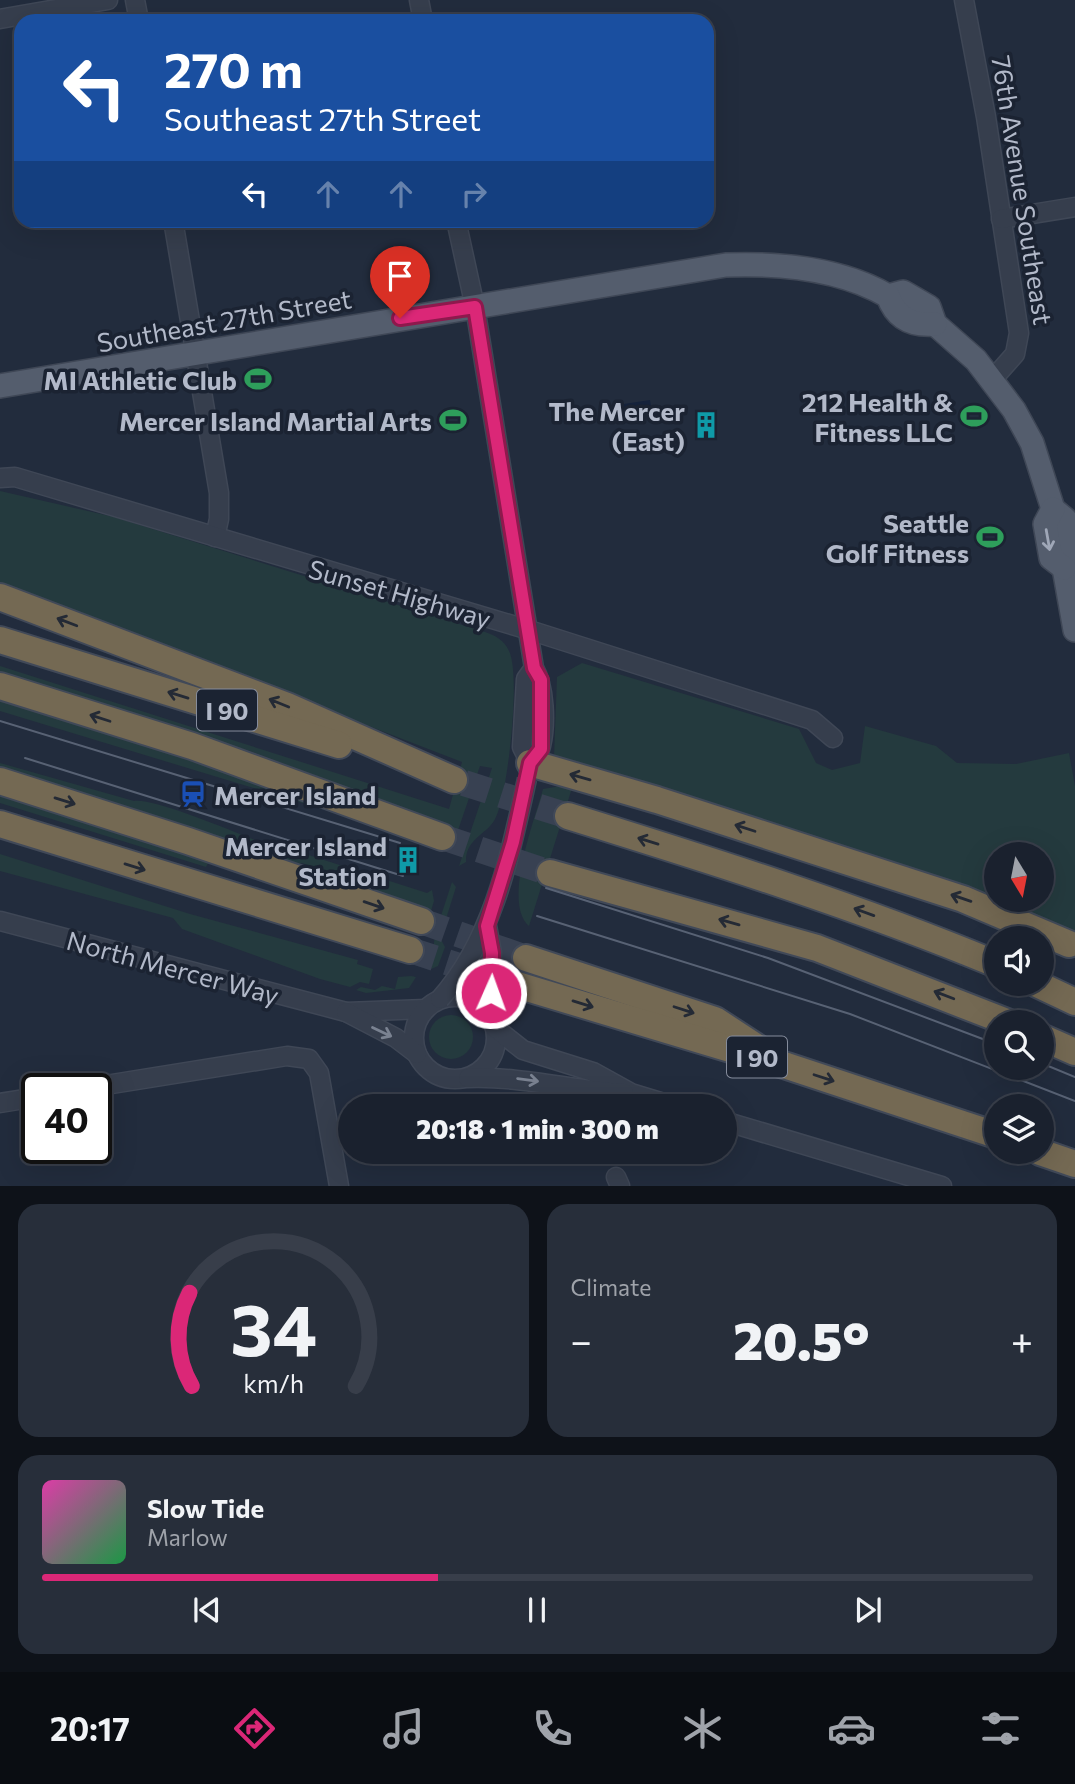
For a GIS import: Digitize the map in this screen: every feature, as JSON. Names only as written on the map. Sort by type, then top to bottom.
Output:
[{"type":"highway","name":"I 90","points":[[0,597],[287,706],[459,782],[0,640]]},
{"type":"highway","points":[[0,687],[192,746],[442,837]]},
{"type":"highway","points":[[529,771],[657,800],[963,899],[1069,944]]},
{"type":"highway","points":[[0,781],[176,837],[421,921]]},
{"type":"highway","points":[[568,817],[801,889],[984,959]]},
{"type":"highway","points":[[0,824],[410,950]]},
{"type":"highway","points":[[550,873],[817,948],[984,1013]]},
{"type":"highway","points":[[526,958],[715,1020],[787,1066]]},
{"type":"highway","name":"I 90","points":[[517,985],[787,1066],[984,1131]]},
{"type":"highway","points":[[1054,992],[1075,1002]]},
{"type":"highway","points":[[1054,1043],[1075,1052]]},
{"type":"highway","points":[[1054,1157],[1075,1164]]},
{"type":"main road","name":"Southeast 27th Street","points":[[0,386],[726,265],[756,263],[831,274],[860,282],[888,296],[894,312],[905,319],[918,326],[934,324],[958,343],[992,380]]},
{"type":"main road","points":[[992,380],[1031,443],[1053,509],[1045,524],[1051,558],[1064,568],[1075,630]]},
{"type":"street","points":[[28,14],[108,0]]},
{"type":"street","name":"76th Avenue Southeast","points":[[964,0],[1019,333],[1015,354],[992,380]]},
{"type":"street","points":[[1001,219],[1075,207]]},
{"type":"street","points":[[174,228],[219,493],[219,519],[215,537]]},
{"type":"street","points":[[458,228],[475,307],[534,668],[526,679],[522,747],[529,771],[513,842],[487,926],[455,982],[414,1028],[417,1054],[435,1074],[460,1079],[505,1077],[588,1091],[631,1093]]},
{"type":"street","name":"Sunset Highway","points":[[0,478],[15,477],[529,630],[812,720],[833,738]]},
{"type":"street","name":"North Mercer Way","points":[[0,921],[346,1012],[396,1038],[417,1054]]},
{"type":"street","points":[[460,1079],[473,1075],[492,1055],[492,953],[487,926]]},
{"type":"street","points":[[433,1004],[467,999],[523,1050],[593,1072],[634,1094]]},
{"type":"street","name":"North Mercer Way","points":[[346,1012],[433,1004]]},
{"type":"street","points":[[112,1084],[287,1056],[309,1059],[319,1073],[339,1185]]},
{"type":"street","points":[[0,1102],[21,1099]]},
{"type":"street","points":[[737,1125],[942,1185]]},
{"type":"green space","points":[[0,491],[114,517],[485,632],[499,639],[509,651],[514,684],[509,760],[496,817],[469,847],[466,862],[459,866],[492,768],[480,766],[455,839],[444,847],[445,824],[247,750],[0,677],[0,666],[449,809],[462,762],[0,584]]},
{"type":"green space","points":[[582,663],[799,729],[816,763],[832,770],[860,763],[865,726],[936,746],[957,763],[1016,764],[1069,753],[1075,786],[1075,943],[1054,936],[1054,926],[1027,926],[988,912],[1054,912],[1054,842],[984,842],[984,911],[554,758],[557,677]]},
{"type":"green space","points":[[0,698],[117,734],[398,832],[0,711]]},
{"type":"green space","points":[[0,763],[134,801],[164,806],[213,823],[296,858],[299,852],[427,893],[432,890],[434,901],[431,911],[302,863],[293,865],[0,769]]},
{"type":"green space","points":[[561,786],[572,788],[529,926],[522,915],[519,899],[523,860],[543,789]]},
{"type":"green space","points":[[0,791],[209,861],[206,867],[0,803]]},
{"type":"green space","points":[[0,854],[190,914],[358,960],[357,964],[373,969],[369,984],[360,982],[350,987],[320,979],[182,929],[173,918],[0,871]]},
{"type":"green space","points":[[452,882],[456,887],[440,938],[445,947],[438,966],[431,969],[435,934]]},
{"type":"green space","points":[[522,947],[502,1014],[496,962],[505,949]]},
{"type":"green space","points":[[398,977],[416,977],[409,988],[366,993],[356,990],[361,987],[375,990],[382,986],[395,989]]},
{"type":"green space","points":[[451,1015],[466,1022],[473,1037],[466,1052],[451,1059],[436,1052],[429,1037],[436,1022]]},
{"type":"water","points":[[650,400],[652,413],[613,420],[611,406]]},
{"type":"tunnel","points":[[464,783],[568,816]]},
{"type":"tunnel","points":[[442,837],[550,873]]},
{"type":"tunnel","points":[[421,921],[526,958]]},
{"type":"tunnel","points":[[410,950],[517,985]]},
{"type":"tram line","points":[[0,721],[400,843]]},
{"type":"tram line","points":[[25,758],[403,876]]},
{"type":"tram line","points":[[546,888],[768,958],[984,1039]]},
{"type":"tram line","points":[[537,916],[850,1014],[1075,1101]]},
{"type":"tram line","points":[[1054,1068],[1075,1077]]},
{"type":"place","name":"MI Athletic Club","points":[[258,379]]},
{"type":"place","name":"212 Health & Fitness LLC","points":[[974,416]]},
{"type":"place","name":"Mercer Island Martial Arts","points":[[453,420]]},
{"type":"place","name":"The Mercer (East)","points":[[706,425]]},
{"type":"place","name":"Seattle Golf Fitness","points":[[990,537]]},
{"type":"place","name":"Mercer Island","points":[[193,794]]},
{"type":"place","name":"Mercer Island Station","points":[[408,860]]},
{"type":"route","points":[[400,318],[475,307],[534,668],[541,680],[541,749],[530,763],[513,842],[487,926],[492,953],[491,993]]}]
